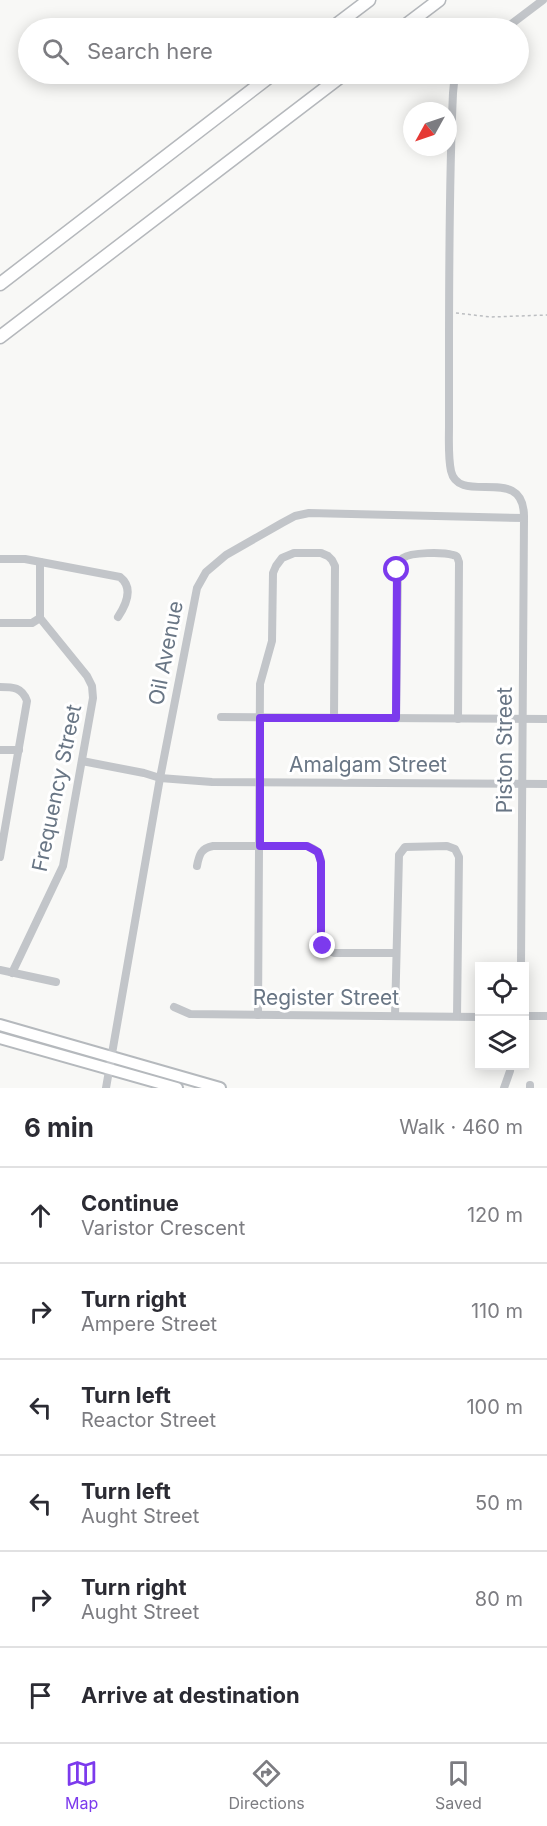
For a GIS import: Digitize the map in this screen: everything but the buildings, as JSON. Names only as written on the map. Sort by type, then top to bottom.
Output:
[{"type":"highway","points":[[345,18],[369,0]]},
{"type":"highway","points":[[415,18],[439,0]]},
{"type":"highway","points":[[0,284],[260,84]]},
{"type":"highway","points":[[0,338],[331,84]]},
{"type":"main road","points":[[0,1025],[220,1088]]},
{"type":"main road","points":[[0,1038],[177,1088]]},
{"type":"street","points":[[519,18],[543,0]]},
{"type":"street","points":[[455,84],[449,213],[450,464],[455,479],[464,485],[505,488],[515,492],[521,500],[524,518]]},
{"type":"street","name":"Oil Avenue","points":[[106,1088],[160,778],[197,588],[206,572],[218,561],[282,523],[295,516],[309,513],[524,518]]},
{"type":"street","name":"Piston Street","points":[[521,962],[524,518]]},
{"type":"street","points":[[258,1015],[261,679],[272,641],[273,573],[282,558],[294,553],[328,556],[335,566],[334,718]]},
{"type":"street","points":[[396,718],[398,566],[400,561],[407,556],[428,554],[453,555],[458,558],[459,562],[458,719]]},
{"type":"street","points":[[0,559],[25,559],[110,574],[123,579],[127,586],[127,599],[118,617]]},
{"type":"street","points":[[0,623],[32,623],[40,618],[40,562]]},
{"type":"street","name":"Frequency Street","points":[[12,974],[61,873],[93,698],[92,687],[87,676],[40,618]]},
{"type":"street","points":[[0,687],[21,690],[26,698],[27,706],[4,812],[0,857]]},
{"type":"street","points":[[221,717],[547,720]]},
{"type":"street","points":[[0,750],[19,750]]},
{"type":"street","name":"Amalgam Street","points":[[82,761],[160,778],[212,782],[547,784]]},
{"type":"street","points":[[197,866],[199,855],[208,847],[307,846],[318,852],[321,862],[321,939],[326,949],[338,954],[395,953]]},
{"type":"street","points":[[395,1016],[395,953],[400,853],[409,847],[447,846],[455,849],[459,862],[457,1016]]},
{"type":"street","points":[[0,970],[56,982]]},
{"type":"street","name":"Register Street","points":[[174,1007],[190,1014],[475,1017]]},
{"type":"street","points":[[529,1016],[547,1016]]},
{"type":"street","points":[[504,1088],[510,1071]]},
{"type":"path","points":[[449,312],[491,317],[547,315]]},
{"type":"route","points":[[323,946],[321,939],[321,862],[318,852],[307,846],[260,846],[260,718],[396,718],[397,570]]}]
